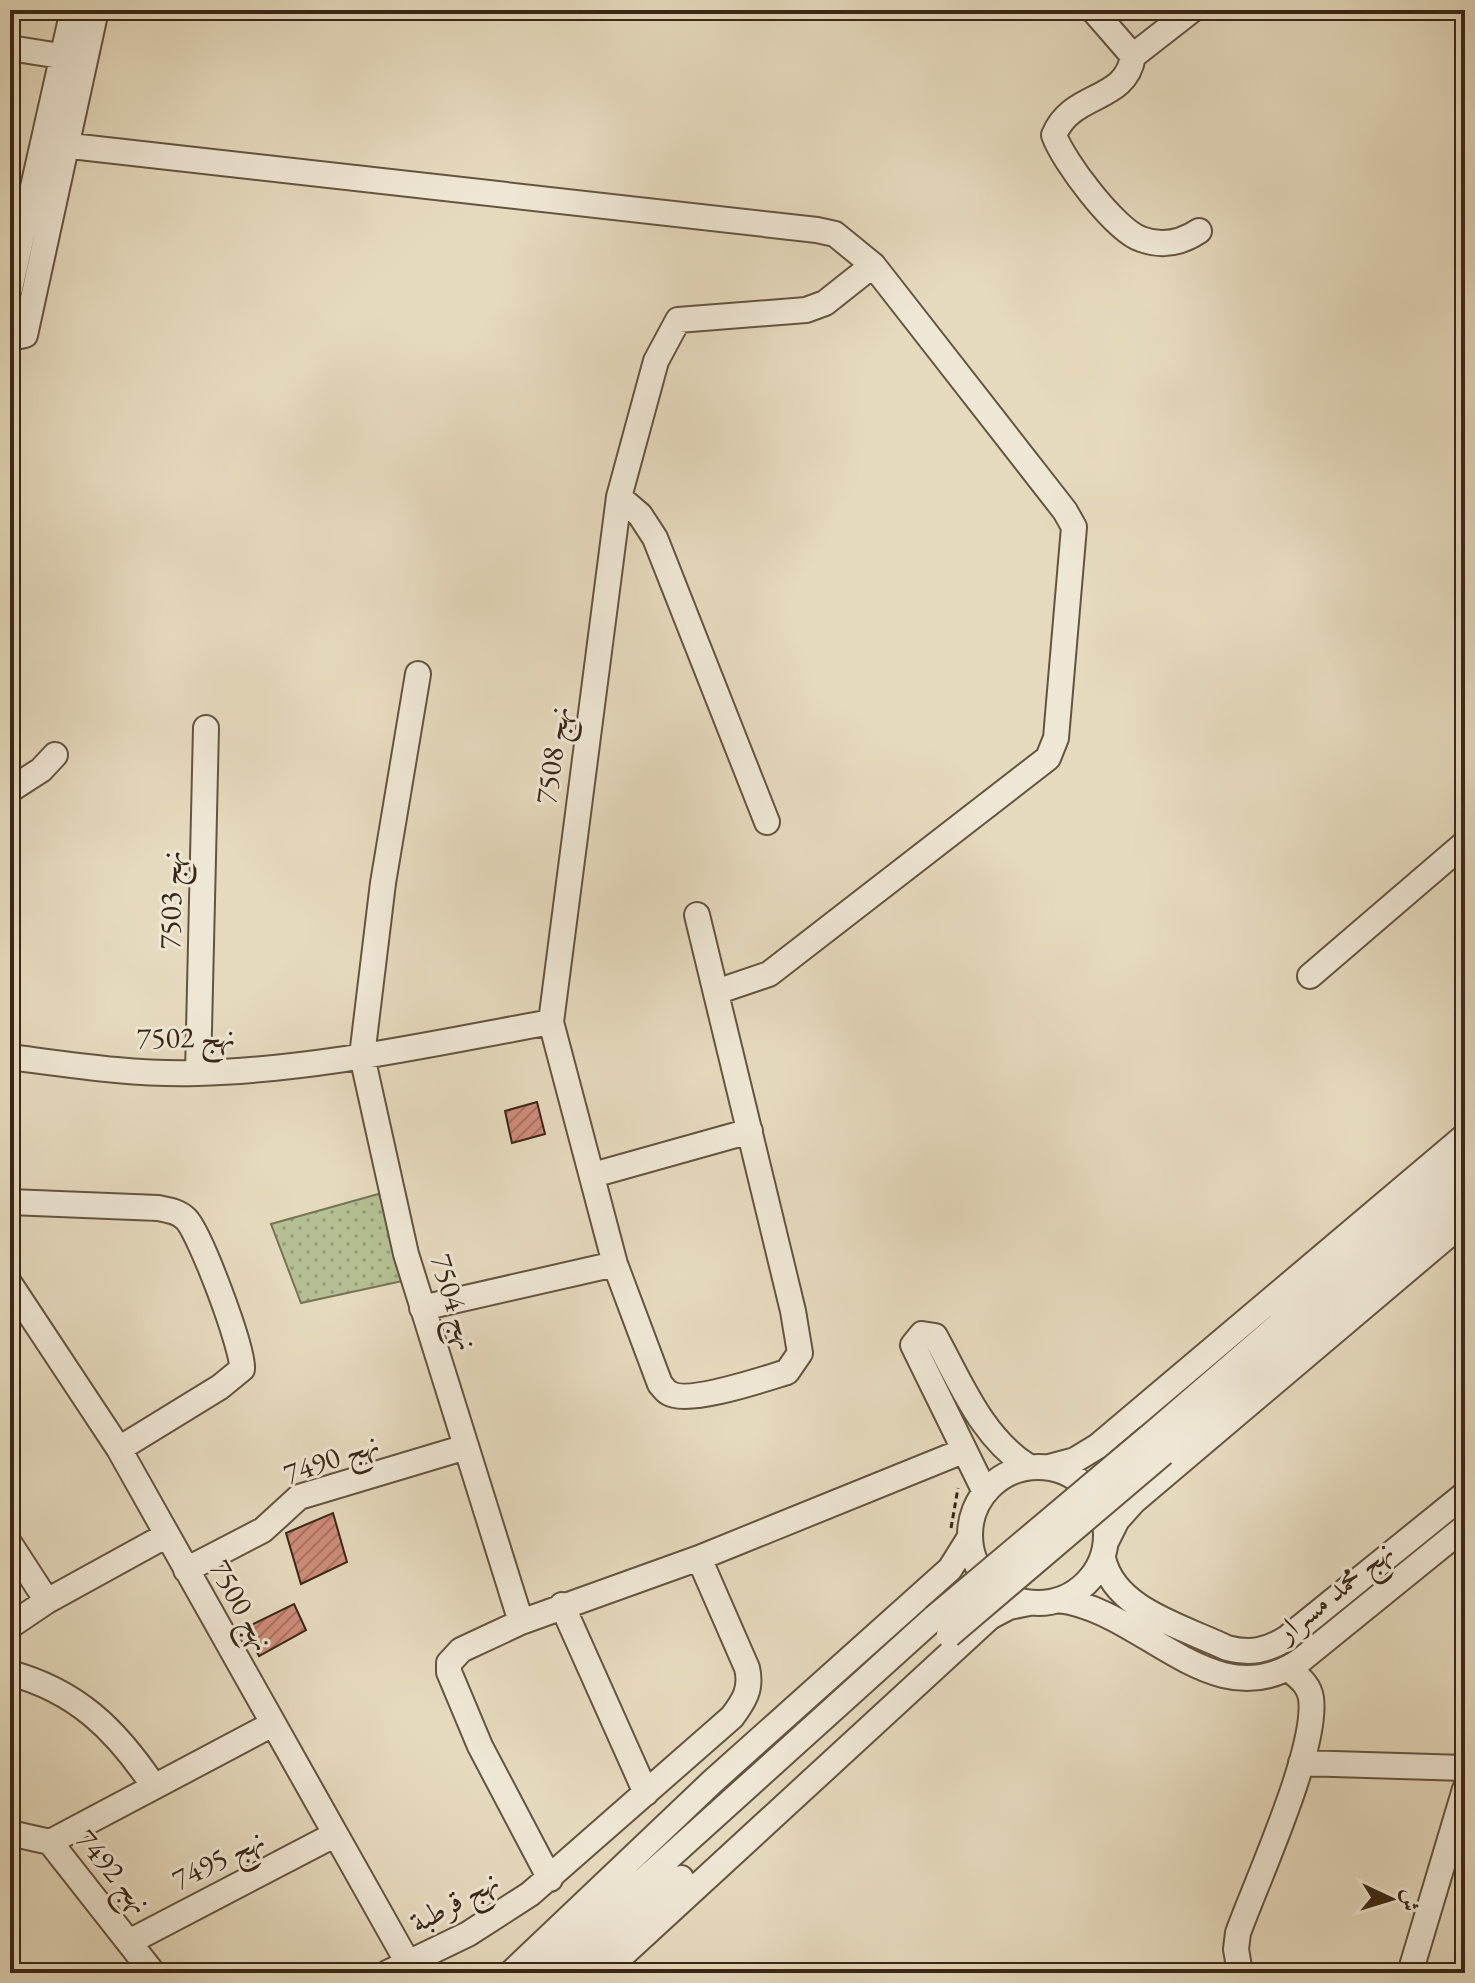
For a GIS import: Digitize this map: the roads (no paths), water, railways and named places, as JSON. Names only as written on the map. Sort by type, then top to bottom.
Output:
[{"type":"street","points":[[18,336],[56,144],[63,57],[73,10]]},
{"type":"street","points":[[10,289],[56,144],[88,61],[96,10]]},
{"type":"street","points":[[1093,10],[1133,56]]},
{"type":"street","points":[[1192,10],[1133,56],[1131,70],[1122,83],[1061,118],[1054,135],[1060,151],[1109,213],[1139,239],[1183,242],[1199,231]]},
{"type":"street","points":[[10,48],[88,61]]},
{"type":"street","points":[[56,144],[835,234],[873,265],[1065,511],[1074,527],[1056,738],[1048,758],[769,974],[716,992]]},
{"type":"street","name":"نهج 7508","points":[[551,1022],[619,497],[656,361],[678,320],[691,316],[806,310],[825,303],[873,265]]},
{"type":"street","points":[[619,497],[640,515],[655,538],[767,822]]},
{"type":"street","name":"نهج 7504","points":[[418,674],[383,883],[362,1056],[388,1182],[422,1308],[521,1622]]},
{"type":"street","name":"نهج 7503","points":[[198,1073],[206,728]]},
{"type":"street","points":[[10,790],[41,770],[55,755]]},
{"type":"street","points":[[1310,976],[1465,843]]},
{"type":"street","points":[[551,1022],[615,1264],[652,1366],[669,1393],[707,1393],[787,1372],[795,1365],[800,1353],[799,1337],[697,915]]},
{"type":"street","name":"نهج 7502","points":[[10,1057],[128,1071],[198,1073],[362,1056],[551,1022]]},
{"type":"street","points":[[593,1175],[750,1131]]},
{"type":"street","points":[[1029,1603],[1007,1596],[988,1581],[975,1561],[970,1537],[974,1513],[985,1492],[1005,1475],[1075,1460],[1098,1446],[1465,1136]]},
{"type":"street","points":[[1156,1445],[1465,1164]]},
{"type":"street","points":[[541,1973],[1156,1445],[1465,1194]]},
{"type":"street","points":[[10,1202],[158,1208],[175,1211],[193,1228],[239,1347],[242,1369],[220,1387],[119,1449]]},
{"type":"street","points":[[603,1973],[990,1617],[1009,1607],[1058,1600],[1090,1579],[1117,1520],[1134,1501],[1465,1221]]},
{"type":"street","points":[[422,1308],[615,1264]]},
{"type":"street","name":"نهج 7500","points":[[10,1284],[119,1449],[334,1835],[397,1968]]},
{"type":"street","points":[[985,1492],[913,1345],[922,1334],[935,1336],[985,1427],[1002,1447],[1039,1467],[1070,1474],[1089,1489],[1105,1519],[1104,1550]]},
{"type":"street","name":"نهج 7490","points":[[186,1570],[263,1530],[299,1497],[466,1447]]},
{"type":"street","points":[[550,1879],[480,1746],[449,1672],[449,1663],[461,1650],[562,1605],[699,1558],[963,1451]]},
{"type":"street","name":"نهج محمد مسرار","points":[[1104,1550],[1113,1584],[1135,1603],[1227,1648],[1265,1650],[1287,1638],[1465,1494]]},
{"type":"street","name":"نهج محمد مسرار","points":[[1058,1600],[1094,1610],[1229,1678],[1260,1679],[1289,1669],[1465,1527]]},
{"type":"street","points":[[10,1626],[47,1601],[167,1535]]},
{"type":"street","points":[[511,1973],[712,1782],[950,1569],[970,1537]]},
{"type":"street","points":[[10,1544],[47,1601]]},
{"type":"street","name":"نهج قرطبة","points":[[397,1968],[490,1921],[550,1879],[732,1717],[748,1690],[750,1680],[741,1651],[699,1558]]},
{"type":"street","points":[[562,1605],[646,1793]]},
{"type":"street","points":[[576,1973],[942,1627]]},
{"type":"street","points":[[1240,1973],[1236,1949],[1238,1933],[1301,1763],[1311,1696],[1305,1682],[1289,1669]]},
{"type":"street","points":[[10,1673],[68,1698],[108,1725],[153,1785]]},
{"type":"street","points":[[50,1842],[271,1725]]},
{"type":"street","points":[[1301,1763],[1465,1768]]},
{"type":"street","points":[[1410,1973],[1465,1789]]},
{"type":"street","name":"نهج 7492","points":[[10,1833],[50,1842],[131,1941],[153,1973]]},
{"type":"street","name":"نهج 7495","points":[[131,1941],[334,1835]]}]
